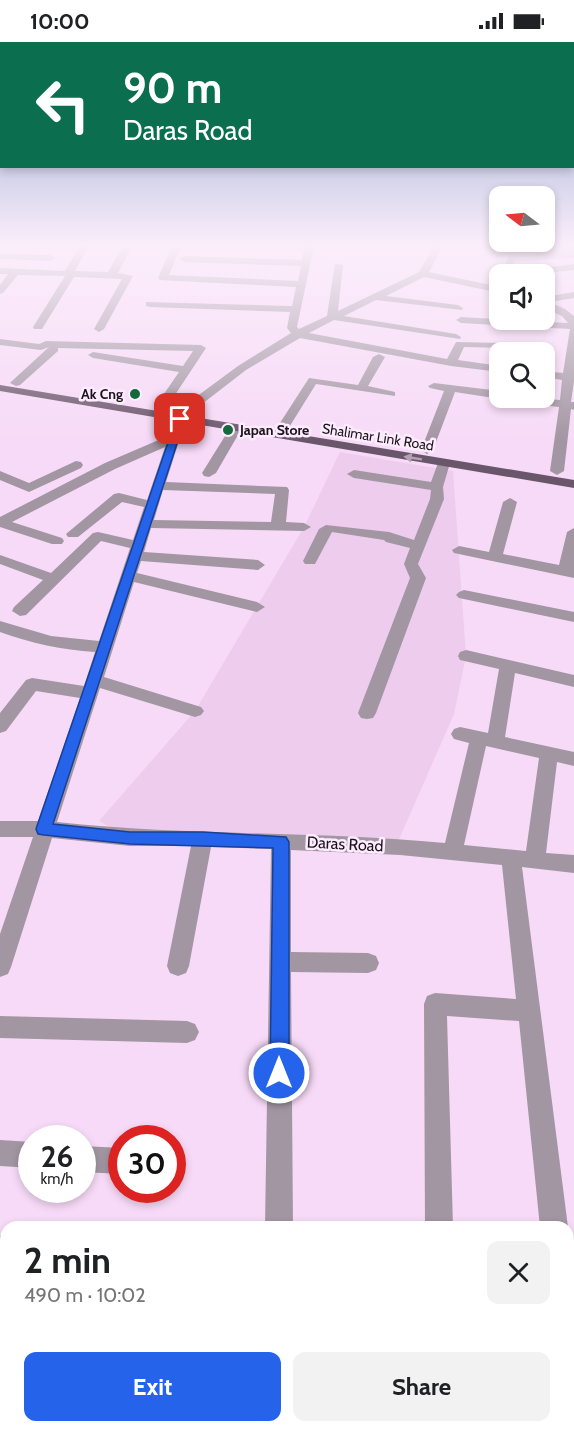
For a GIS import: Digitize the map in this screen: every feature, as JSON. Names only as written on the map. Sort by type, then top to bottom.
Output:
[{"type":"main road","name":"Shalimar Link Road","points":[[0,381],[161,407],[236,428],[371,446],[427,450],[574,474]]},
{"type":"main road","name":"Shalimar Link Road","points":[[0,388],[183,415],[284,426],[444,463],[574,484]]},
{"type":"street","points":[[38,327],[47,311]]},
{"type":"street","points":[[99,329],[109,311]]},
{"type":"street","points":[[297,311],[292,328],[298,334],[451,363],[489,368]]},
{"type":"street","points":[[332,318],[333,311]]},
{"type":"street","points":[[0,967],[104,647],[183,415],[242,368],[298,334],[346,311]]},
{"type":"street","points":[[461,320],[574,325],[572,318],[562,311]]},
{"type":"street","points":[[332,318],[456,337]]},
{"type":"street","points":[[558,471],[568,430],[574,337]]},
{"type":"street","points":[[0,342],[40,346],[187,370]]},
{"type":"street","points":[[40,346],[46,344],[201,348],[161,407]]},
{"type":"street","points":[[451,363],[460,344],[489,345]]},
{"type":"street","points":[[16,383],[54,349]]},
{"type":"street","points":[[361,389],[379,357]]},
{"type":"street","points":[[555,373],[571,372]]},
{"type":"street","points":[[284,426],[313,381],[391,394]]},
{"type":"street","points":[[434,386],[489,394]]},
{"type":"street","points":[[427,450],[451,389]]},
{"type":"street","points":[[555,403],[570,405]]},
{"type":"street","points":[[209,473],[236,428]]},
{"type":"street","points":[[1,523],[31,505],[174,438]]},
{"type":"street","points":[[367,713],[418,578],[411,564],[436,499],[438,490],[436,487],[444,463]]},
{"type":"street","points":[[0,475],[29,488],[76,465]]},
{"type":"street","points":[[354,474],[436,487]]},
{"type":"street","points":[[158,486],[282,489],[278,527]]},
{"type":"street","points":[[73,534],[119,497],[152,505]]},
{"type":"street","points":[[495,557],[510,502]]},
{"type":"street","points":[[1,523],[57,541]]},
{"type":"street","points":[[146,524],[304,527]]},
{"type":"street","points":[[310,561],[326,529],[338,528],[389,536],[391,539],[420,540]]},
{"type":"street","points":[[459,550],[570,572],[574,532]]},
{"type":"street","points":[[20,610],[98,536],[136,551],[258,565]]},
{"type":"street","points":[[0,559],[53,579]]},
{"type":"street","points":[[128,576],[257,607]]},
{"type":"street","points":[[464,595],[574,617]]},
{"type":"street","points":[[0,626],[34,639],[61,645],[104,647]]},
{"type":"street","points":[[466,656],[574,681]]},
{"type":"street","points":[[453,851],[478,738],[508,666]]},
{"type":"street","points":[[0,726],[32,684],[91,687],[195,711]]},
{"type":"street","points":[[478,738],[574,759]]},
{"type":"street","points":[[535,860],[549,754]]},
{"type":"street","name":"Daras Road","points":[[0,829],[44,829],[130,838],[203,838],[453,851],[574,864]]},
{"type":"street","points":[[178,966],[203,838]]},
{"type":"street","points":[[279,1221],[281,842]]},
{"type":"street","points":[[511,857],[553,1221]]},
{"type":"street","points":[[280,962],[368,963]]},
{"type":"street","points":[[439,1221],[435,1004],[529,1011]]},
{"type":"street","points":[[0,1027],[187,1032]]},
{"type":"street","points":[[0,1153],[18,1154]]},
{"type":"shaded area","points":[[340,452],[453,471],[466,656],[454,714],[397,844],[130,838],[99,821],[195,711],[304,527]]},
{"type":"place","name":"Ak Cng","points":[[135,394]]},
{"type":"place","name":"Japan Store","points":[[228,430]]},
{"type":"route","points":[[180,419],[44,829],[130,838],[203,838],[281,842],[279,1073]]}]
